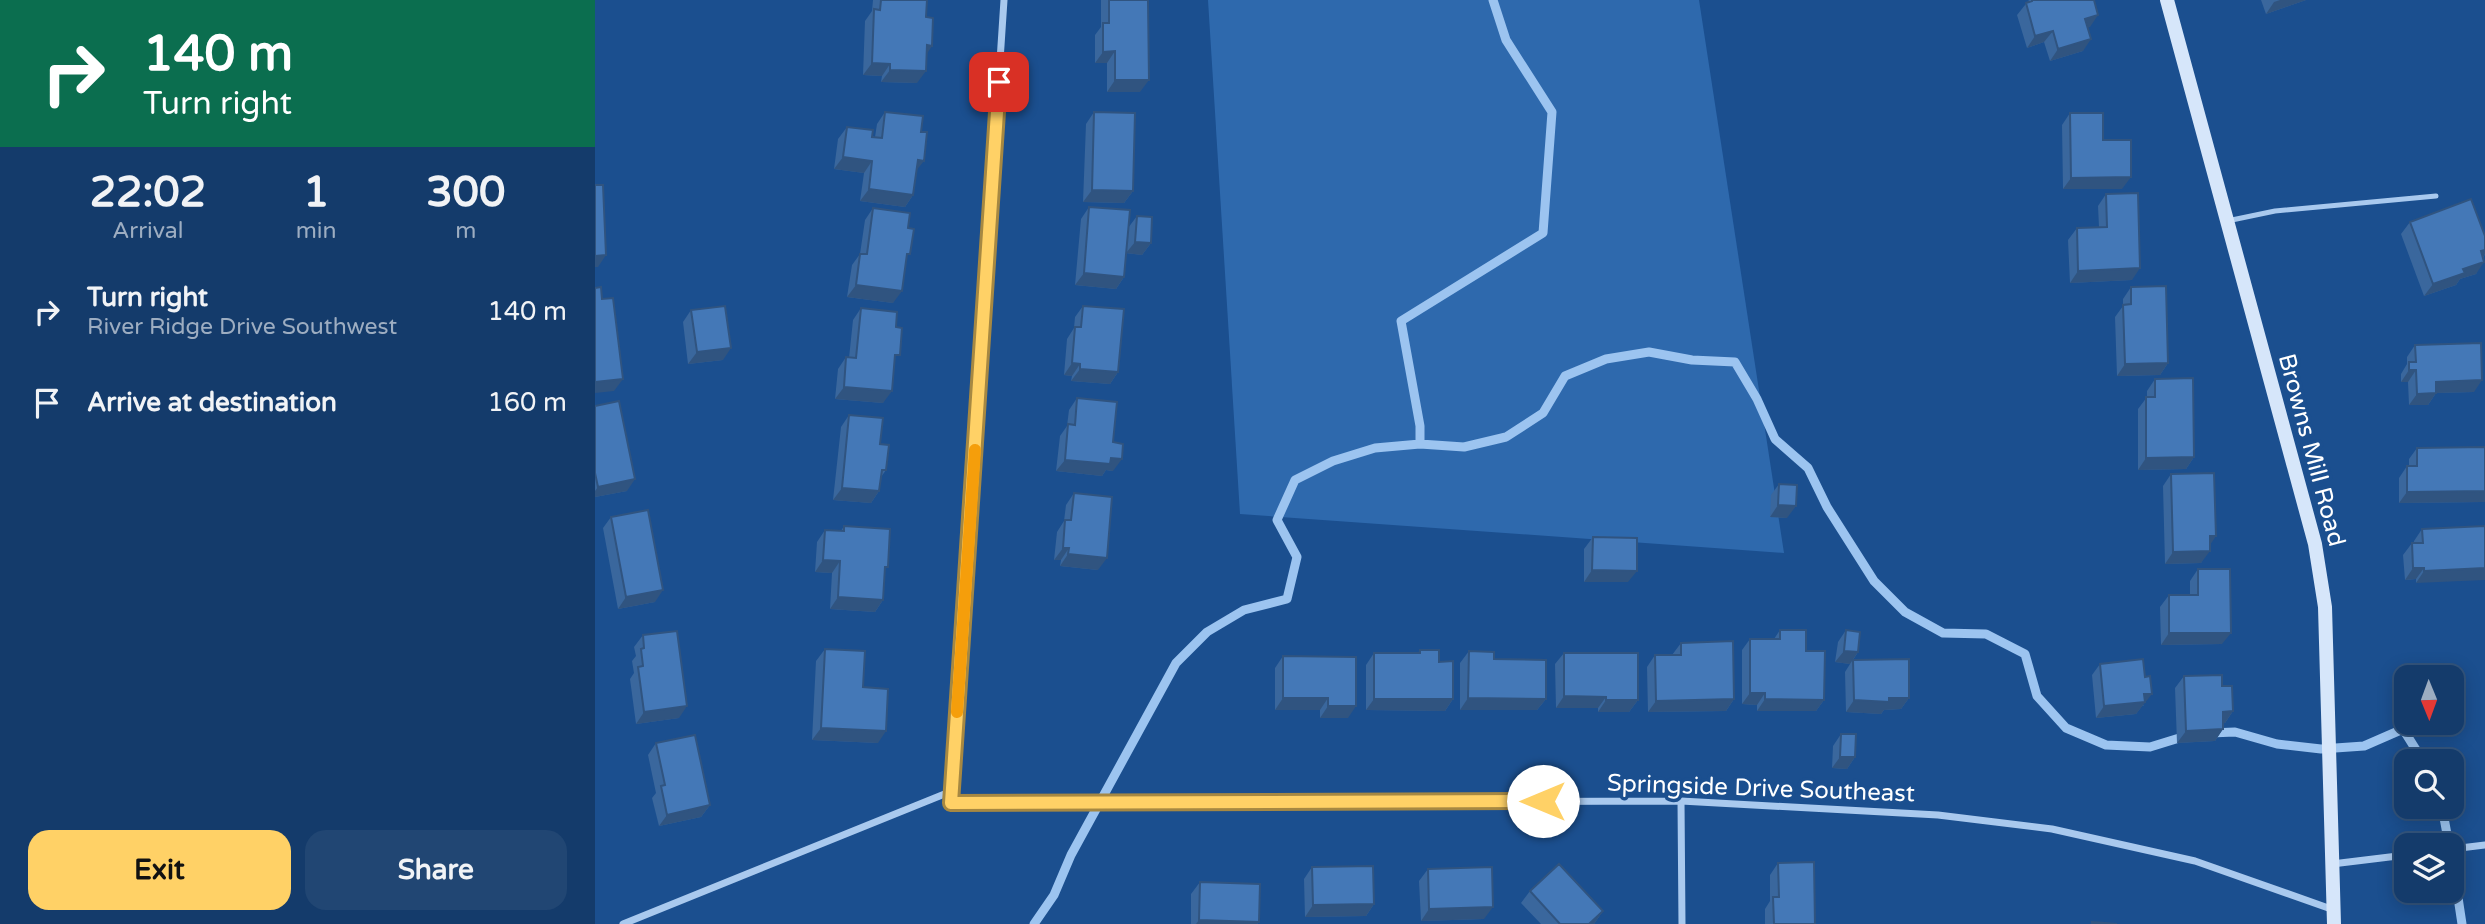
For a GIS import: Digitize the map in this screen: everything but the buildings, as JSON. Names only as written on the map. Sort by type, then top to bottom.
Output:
[{"type":"street","points":[[623,924],[952,791],[1004,0]]},
{"type":"street","name":"Browns Mill Road","points":[[2167,0],[2315,544],[2325,607],[2334,917]]},
{"type":"street","name":"Springside Drive Southeast","points":[[952,791],[951,803],[1681,801],[1938,815],[2052,829],[2195,861],[2334,917]]},
{"type":"street","points":[[1681,801],[1682,924]]},
{"type":"street","points":[[2464,848],[2485,845]]},
{"type":"street","points":[[2332,864],[2394,856]]},
{"type":"lane","points":[[2227,220],[2275,211],[2437,197]]},
{"type":"shaded area","points":[[1208,0],[1699,0],[1784,553],[1240,514]]},
{"type":"waterway","points":[[1420,444],[1420,426],[1401,321],[1543,233],[1552,112],[1506,40],[1493,0]]},
{"type":"waterway","points":[[1034,924],[1054,895],[1071,855],[1176,663],[1207,632],[1244,610],[1287,599],[1297,557],[1277,520],[1295,480],[1333,461],[1375,448],[1420,444],[1464,447],[1506,437],[1543,413],[1565,376],[1606,359],[1649,352],[1692,360],[1735,362],[1757,399],[1775,439],[1808,468],[1827,507],[1874,581],[1905,612],[1943,633],[1986,634],[2025,654],[2037,696],[2066,728],[2106,745],[2150,747],[2189,735]]},
{"type":"waterway","points":[[2210,733],[2235,732],[2277,744],[2321,749],[2364,746],[2403,729],[2416,749]]},
{"type":"waterway","points":[[2444,819],[2447,833]]},
{"type":"waterway","points":[[2459,903],[2462,924]]},
{"type":"slow traffic","points":[[957,712],[975,450]]},
{"type":"route","points":[[999,82],[951,803],[1543,801]]}]
